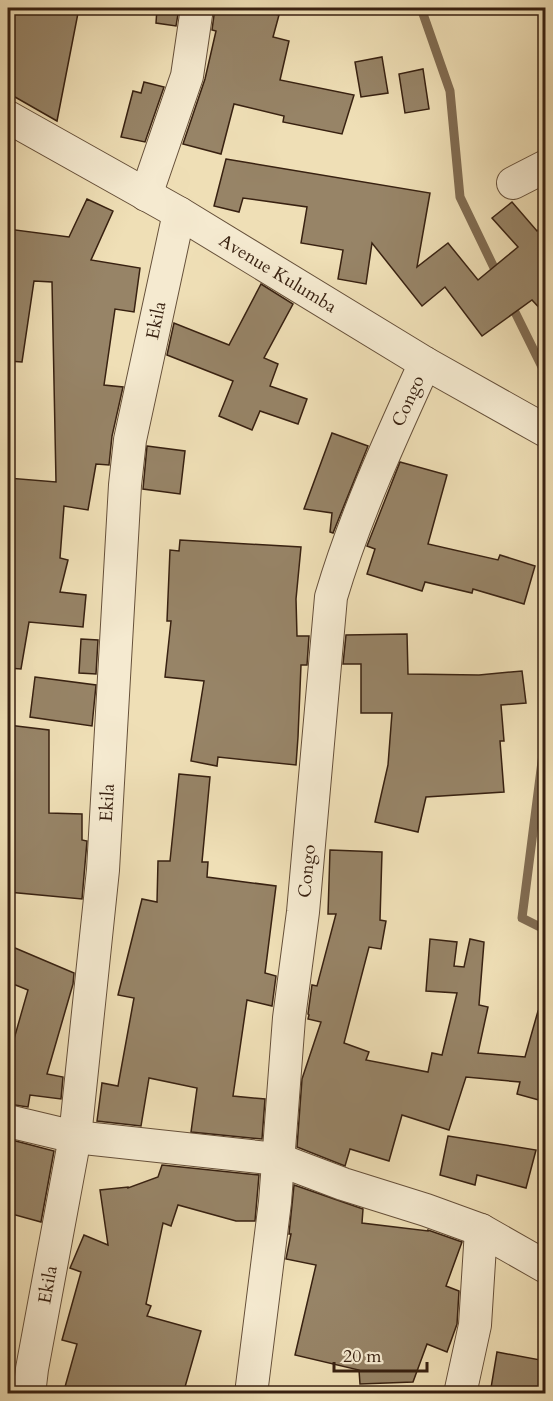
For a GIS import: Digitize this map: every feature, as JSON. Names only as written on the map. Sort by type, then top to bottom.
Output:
[{"type":"street","points":[[146,195],[187,76],[197,8]]},
{"type":"street","name":"Avenue Kulumba","points":[[8,117],[179,213],[425,363],[546,431]]},
{"type":"street","points":[[513,183],[546,166]]},
{"type":"street","name":"Ekila","points":[[29,1394],[75,1137],[103,870],[124,497],[130,440],[179,213]]},
{"type":"street","name":"Congo","points":[[251,1394],[275,1202],[289,1018],[303,912],[332,597],[342,562],[376,472],[425,363]]},
{"type":"street","points":[[8,1121],[75,1137],[277,1159],[343,1184],[481,1230],[546,1266]]},
{"type":"street","points":[[459,1394],[475,1325],[481,1230]]},
{"type":"building","points":[[8,8],[79,8],[57,121],[8,93]]},
{"type":"building","points":[[157,8],[179,8],[176,26],[156,23]]},
{"type":"building","points":[[215,8],[250,8],[279,15],[273,37],[289,41],[280,80],[354,95],[342,134],[283,122],[284,116],[234,104],[221,154],[183,144],[205,79],[216,31],[212,30]]},
{"type":"building","points":[[382,57],[388,93],[361,97],[355,62]]},
{"type":"building","points":[[423,69],[429,109],[405,113],[399,74]]},
{"type":"building","points":[[144,82],[164,87],[145,142],[121,137],[133,91],[141,93]]},
{"type":"building","points":[[226,159],[430,193],[417,267],[448,243],[478,280],[518,247],[492,218],[512,202],[537,231],[546,223],[546,315],[532,300],[482,336],[445,287],[422,306],[372,243],[366,284],[338,279],[343,250],[301,243],[307,207],[243,198],[239,212],[214,206]]},
{"type":"building","points":[[87,199],[113,211],[91,260],[140,268],[134,312],[115,309],[104,385],[123,387],[112,436],[109,465],[96,464],[88,510],[64,506],[60,558],[68,560],[60,592],[86,595],[83,627],[29,622],[21,669],[8,668],[8,478],[56,482],[52,282],[34,281],[22,362],[8,361],[8,229],[69,237]]},
{"type":"building","points":[[261,284],[293,304],[264,358],[278,364],[270,386],[307,399],[298,424],[260,411],[252,430],[219,416],[233,381],[167,355],[174,323],[229,345]]},
{"type":"building","points":[[332,433],[368,446],[333,533],[330,532],[332,513],[304,509]]},
{"type":"building","points":[[147,446],[185,451],[180,494],[143,489]]},
{"type":"building","points":[[400,462],[447,475],[428,544],[498,560],[500,555],[535,566],[524,604],[473,589],[472,593],[425,582],[422,591],[367,574],[375,549],[367,546]]},
{"type":"building","points":[[180,540],[301,547],[296,599],[297,636],[309,636],[307,665],[301,665],[296,765],[218,757],[217,766],[191,761],[204,681],[165,677],[171,621],[167,621],[170,550],[179,551]]},
{"type":"building","points":[[407,634],[408,674],[479,675],[522,671],[526,703],[501,705],[504,741],[500,741],[504,792],[426,797],[418,832],[375,822],[388,765],[392,713],[361,713],[361,664],[343,664],[346,635]]},
{"type":"building","points":[[81,639],[98,640],[96,674],[79,673]]},
{"type":"building","points":[[35,677],[96,685],[92,726],[30,717]]},
{"type":"building","points":[[8,725],[49,730],[49,813],[82,814],[82,840],[87,841],[82,899],[8,892]]},
{"type":"building","points":[[179,774],[210,777],[202,862],[208,862],[207,877],[276,886],[265,973],[276,976],[272,1006],[247,1000],[233,1096],[265,1099],[262,1139],[191,1132],[197,1088],[149,1078],[141,1126],[97,1121],[102,1083],[118,1086],[134,998],[118,995],[142,899],[157,902],[158,861],[170,861]]},
{"type":"building","points":[[330,850],[382,852],[380,920],[386,921],[381,949],[369,947],[344,1043],[369,1052],[366,1060],[428,1072],[432,1053],[442,1055],[457,993],[426,991],[430,939],[457,942],[454,966],[464,967],[470,939],[484,942],[479,1005],[488,1007],[478,1053],[525,1057],[538,1011],[546,1012],[546,1102],[517,1094],[520,1082],[466,1077],[449,1130],[402,1115],[389,1161],[350,1149],[345,1166],[297,1147],[302,1079],[321,1022],[308,1019],[312,985],[317,986],[336,914],[328,914]]},
{"type":"building","points":[[8,945],[74,973],[73,984],[47,1074],[63,1077],[61,1099],[30,1095],[28,1107],[8,1104],[8,1060],[28,990],[8,982]]},
{"type":"building","points":[[448,1136],[536,1150],[526,1188],[477,1175],[475,1185],[440,1175]]},
{"type":"building","points":[[8,1139],[54,1151],[41,1222],[8,1213],[8,1169],[13,1148],[8,1147]]},
{"type":"building","points":[[162,1165],[259,1175],[255,1221],[236,1221],[178,1205],[171,1226],[163,1223],[146,1304],[151,1306],[147,1316],[201,1331],[183,1394],[63,1394],[77,1344],[62,1340],[81,1272],[70,1268],[84,1235],[108,1245],[100,1190],[128,1188],[158,1177]]},
{"type":"building","points":[[294,1185],[363,1209],[362,1223],[428,1230],[462,1242],[446,1286],[459,1291],[457,1324],[447,1352],[427,1344],[413,1382],[360,1384],[359,1370],[295,1355],[316,1265],[286,1259],[291,1234],[289,1234]]},
{"type":"building","points":[[497,1352],[546,1361],[546,1394],[490,1394]]},
{"type":"waterway","points":[[421,8],[450,91],[460,197],[498,276]]},
{"type":"waterway","points":[[510,302],[546,375]]},
{"type":"waterway","points":[[546,707],[544,746],[522,918],[546,930]]}]
